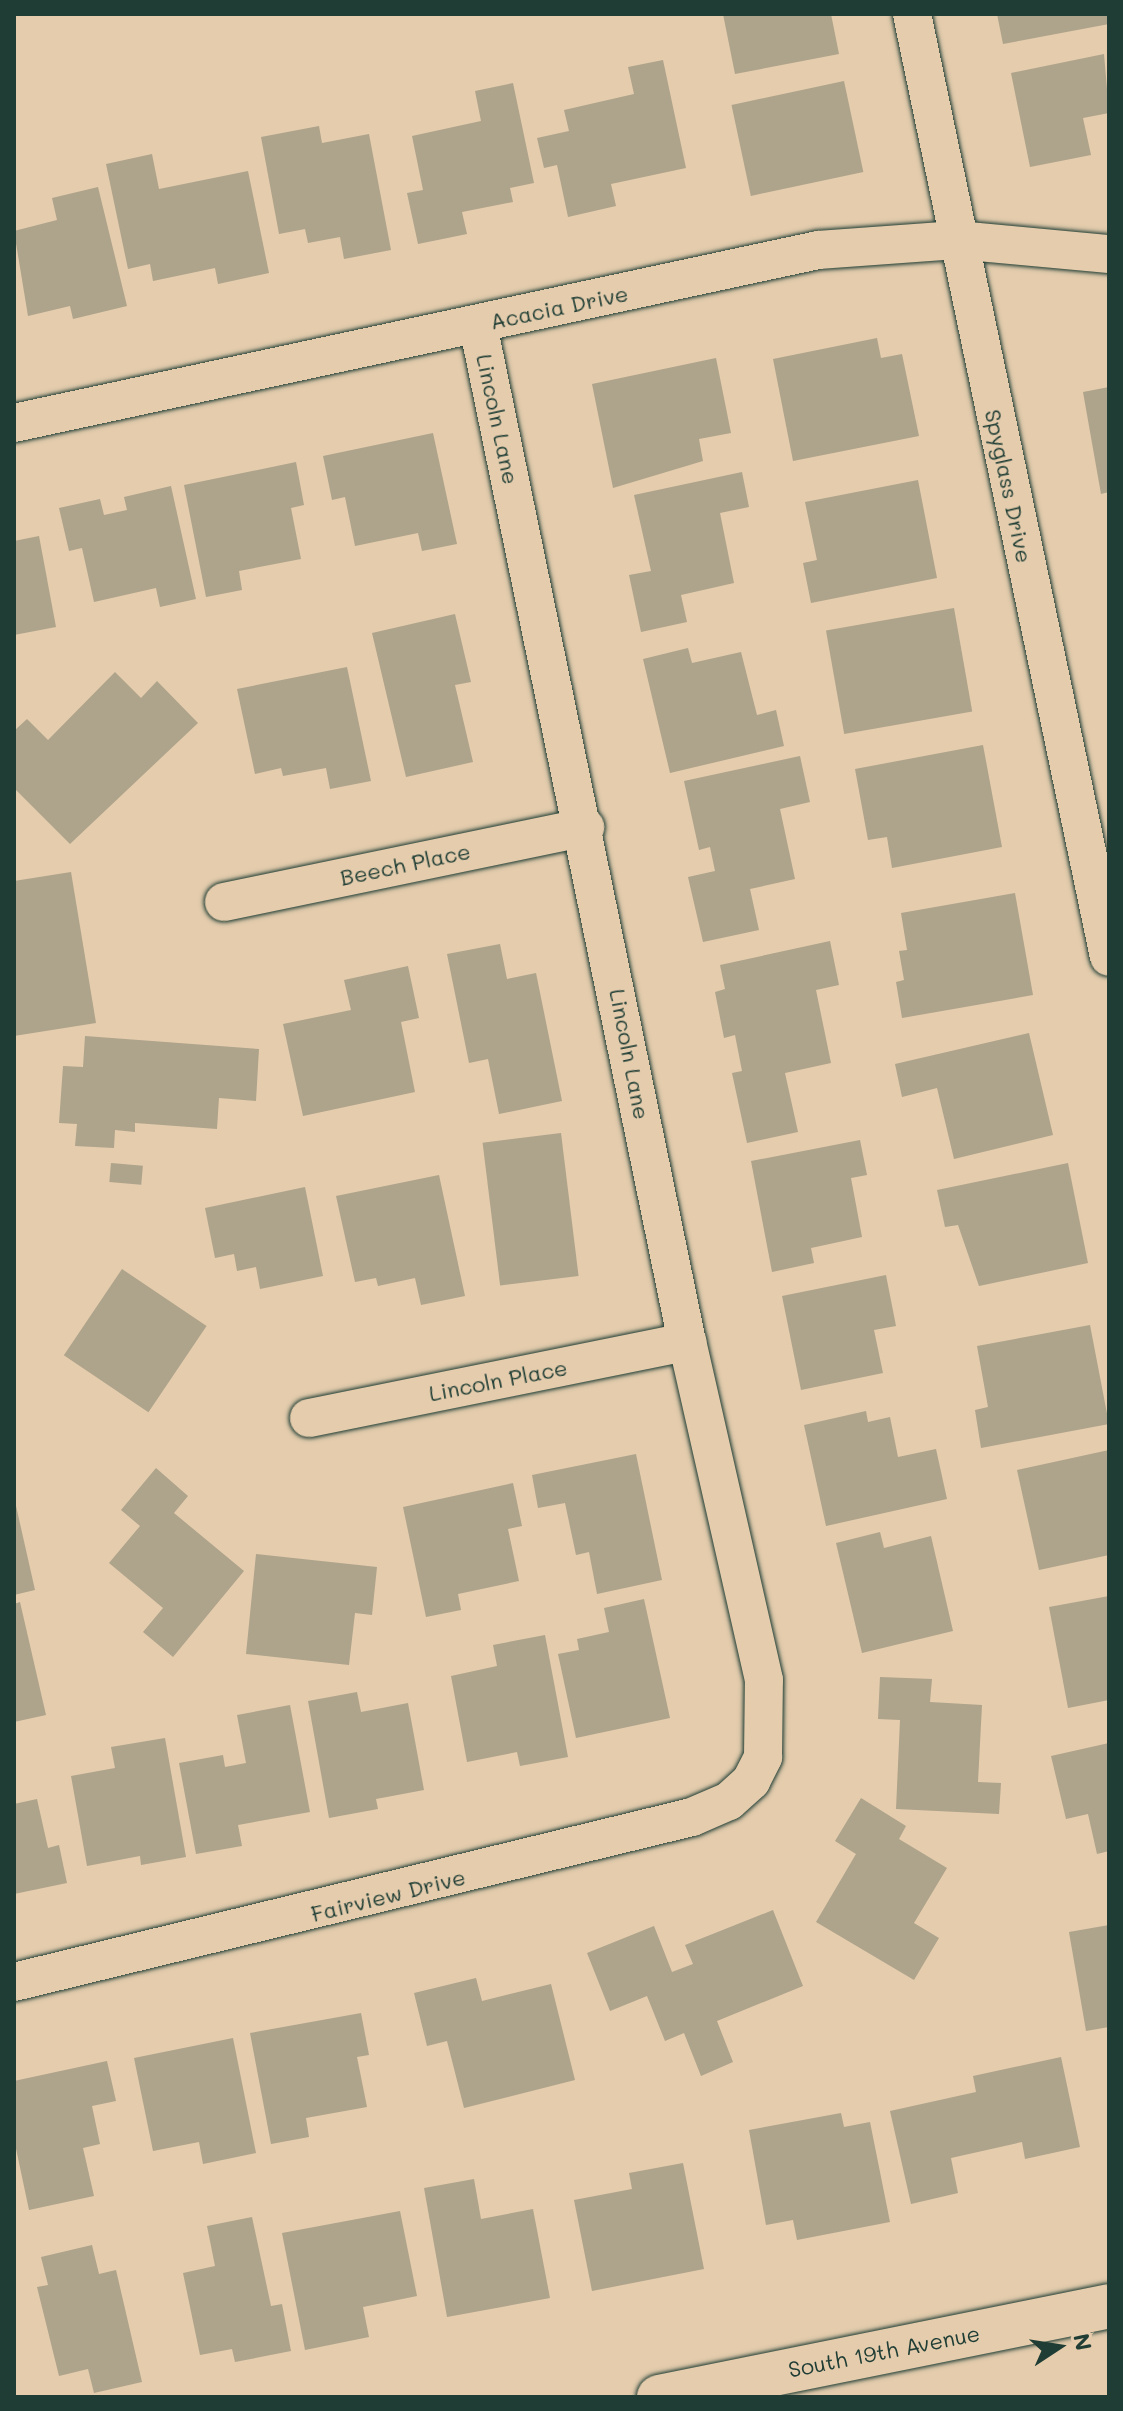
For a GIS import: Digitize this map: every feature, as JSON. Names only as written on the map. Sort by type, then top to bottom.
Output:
[{"type":"main road","name":"South 19th Avenue","points":[[659,2397],[1109,2306]]},
{"type":"street","name":"Spyglass Drive","points":[[912,14],[1109,957]]},
{"type":"street","name":"Acacia Drive","points":[[14,423],[818,250],[957,240],[1109,254]]},
{"type":"street","name":"Lincoln Lane","points":[[478,325],[585,827],[687,1342],[764,1680],[767,1735],[751,1781]]},
{"type":"street","name":"Beech Place","points":[[224,902],[585,827]]},
{"type":"street","name":"Lincoln Place","points":[[309,1418],[687,1342]]},
{"type":"street","name":"Fairview Drive","points":[[14,1982],[345,1907],[692,1817],[729,1801],[751,1781]]},
{"type":"building","points":[[723,14],[831,14],[839,54],[735,74]]},
{"type":"building","points":[[997,14],[1109,14],[1109,24],[1003,44]]},
{"type":"building","points":[[1104,54],[1109,113],[1083,118],[1091,155],[1030,167],[1011,73]]},
{"type":"building","points":[[663,60],[686,168],[611,184],[616,206],[568,217],[557,165],[544,168],[537,138],[569,131],[564,110],[634,94],[628,67]]},
{"type":"building","points":[[844,81],[863,172],[751,196],[732,105]]},
{"type":"building","points":[[513,83],[534,183],[510,188],[513,202],[462,212],[467,234],[418,244],[407,193],[423,190],[412,136],[481,121],[475,91]]},
{"type":"building","points":[[319,126],[322,143],[369,134],[391,250],[344,259],[340,237],[308,243],[305,229],[279,234],[261,137]]},
{"type":"building","points":[[152,154],[159,189],[248,171],[269,273],[218,284],[215,268],[153,281],[150,264],[128,269],[106,164]]},
{"type":"building","points":[[98,187],[127,306],[73,319],[70,306],[28,316],[14,231],[57,220],[52,198]]},
{"type":"building","points":[[877,338],[881,358],[902,354],[919,436],[793,461],[773,359]]},
{"type":"building","points":[[716,358],[731,433],[699,439],[703,461],[613,488],[592,384]]},
{"type":"building","points":[[1109,387],[1109,492],[1101,494],[1083,392]]},
{"type":"building","points":[[433,433],[457,544],[422,551],[418,533],[355,546],[345,497],[332,500],[323,456]]},
{"type":"building","points":[[296,462],[304,505],[291,508],[301,559],[239,571],[242,590],[206,597],[184,485]]},
{"type":"building","points":[[742,472],[749,507],[720,513],[734,583],[681,595],[687,622],[641,632],[629,575],[651,571],[634,495]]},
{"type":"building","points":[[918,480],[937,578],[811,603],[803,563],[817,560],[805,502]]},
{"type":"building","points":[[171,486],[196,599],[160,607],[156,588],[94,602],[82,548],[69,551],[59,508],[100,499],[104,515],[127,510],[124,497]]},
{"type":"building","points":[[39,536],[56,627],[14,635],[14,541]]},
{"type":"building","points":[[954,608],[972,711],[844,734],[826,631]]},
{"type":"building","points":[[455,614],[471,682],[455,685],[473,762],[406,777],[372,633]]},
{"type":"building","points":[[688,648],[692,663],[741,652],[757,715],[776,710],[784,746],[670,773],[643,659]]},
{"type":"building","points":[[347,667],[371,781],[330,789],[326,768],[283,776],[281,768],[255,774],[237,689]]},
{"type":"building","points":[[115,672],[141,698],[157,681],[198,723],[70,844],[14,788],[14,731],[27,719],[48,740]]},
{"type":"building","points":[[983,745],[1002,847],[892,868],[887,837],[868,840],[855,769]]},
{"type":"building","points":[[800,756],[810,802],[780,809],[795,879],[750,889],[759,930],[703,942],[688,877],[715,871],[710,847],[699,850],[684,781]]},
{"type":"building","points":[[71,872],[96,1023],[14,1036],[14,881]]},
{"type":"building","points":[[1015,893],[1033,995],[902,1018],[896,982],[904,980],[899,951],[907,950],[901,913]]},
{"type":"building","points":[[830,941],[839,985],[816,990],[831,1063],[785,1073],[798,1132],[747,1143],[732,1073],[742,1071],[735,1035],[724,1038],[715,992],[725,989],[720,965]]},
{"type":"building","points":[[500,944],[507,979],[536,973],[562,1101],[499,1114],[488,1059],[469,1063],[447,954]]},
{"type":"building","points":[[408,966],[419,1018],[401,1022],[415,1092],[303,1116],[283,1024],[351,1010],[344,980]]},
{"type":"building","points":[[1029,1033],[1053,1135],[954,1159],[937,1088],[902,1097],[895,1064]]},
{"type":"building","points":[[85,1036],[259,1049],[256,1101],[219,1098],[217,1129],[135,1123],[135,1132],[115,1130],[114,1148],[75,1146],[77,1124],[59,1123],[63,1066],[83,1067]]},
{"type":"building","points":[[561,1133],[579,1276],[500,1286],[483,1143]]},
{"type":"building","points":[[860,1140],[867,1175],[851,1178],[862,1237],[811,1248],[814,1263],[772,1272],[751,1161]]},
{"type":"building","points":[[111,1163],[143,1166],[141,1185],[109,1182]]},
{"type":"building","points":[[1068,1163],[1088,1263],[979,1286],[958,1225],[945,1227],[937,1190]]},
{"type":"building","points":[[439,1175],[465,1296],[421,1305],[415,1278],[378,1286],[376,1278],[355,1282],[336,1196]]},
{"type":"building","points":[[305,1187],[323,1276],[260,1289],[256,1267],[237,1271],[234,1254],[215,1258],[205,1208]]},
{"type":"building","points":[[122,1269],[207,1326],[148,1412],[64,1355]]},
{"type":"building","points":[[886,1275],[896,1326],[874,1330],[883,1373],[801,1390],[782,1296]]},
{"type":"building","points":[[1090,1325],[1109,1424],[981,1448],[975,1410],[988,1407],[977,1346]]},
{"type":"building","points":[[866,1411],[868,1422],[890,1417],[898,1457],[936,1449],[947,1499],[826,1526],[804,1425]]},
{"type":"building","points":[[1109,1450],[1109,1555],[1039,1570],[1017,1470]]},
{"type":"building","points":[[636,1454],[662,1580],[597,1594],[589,1552],[576,1555],[565,1503],[538,1508],[532,1475]]},
{"type":"building","points":[[156,1468],[188,1496],[174,1513],[244,1571],[173,1657],[143,1632],[163,1608],[109,1563],[140,1526],[121,1510]]},
{"type":"building","points":[[513,1483],[522,1526],[508,1529],[519,1581],[458,1594],[461,1610],[426,1617],[403,1507]]},
{"type":"building","points":[[14,1497],[35,1590],[14,1595]]},
{"type":"building","points":[[880,1532],[884,1548],[931,1536],[953,1631],[862,1653],[836,1543]]},
{"type":"building","points":[[256,1554],[377,1567],[372,1615],[355,1613],[349,1665],[246,1654]]},
{"type":"building","points":[[1109,1596],[1109,1700],[1068,1708],[1049,1607]]},
{"type":"building","points":[[644,1599],[670,1718],[576,1738],[558,1654],[579,1650],[577,1639],[609,1632],[604,1608]]},
{"type":"building","points":[[20,1602],[46,1715],[14,1722],[14,1604]]},
{"type":"building","points":[[545,1635],[568,1757],[520,1766],[517,1752],[467,1762],[451,1676],[497,1666],[493,1645]]},
{"type":"building","points":[[880,1677],[932,1679],[930,1702],[982,1705],[978,1782],[1001,1783],[999,1814],[896,1809],[900,1720],[878,1719]]},
{"type":"building","points":[[357,1692],[361,1712],[408,1703],[424,1790],[376,1799],[378,1809],[329,1818],[308,1701]]},
{"type":"building","points":[[290,1705],[310,1812],[238,1825],[242,1846],[196,1854],[179,1763],[223,1755],[225,1767],[246,1763],[237,1715]]},
{"type":"building","points":[[165,1738],[186,1857],[141,1865],[140,1856],[87,1866],[71,1776],[115,1768],[111,1747]]},
{"type":"building","points":[[1109,1743],[1109,1851],[1097,1854],[1088,1814],[1066,1819],[1051,1756]]},
{"type":"building","points":[[861,1798],[906,1826],[899,1839],[947,1868],[914,1923],[939,1938],[914,1980],[816,1922],[856,1854],[835,1841]]},
{"type":"building","points":[[37,1799],[48,1848],[59,1845],[67,1883],[14,1894],[14,1804]]},
{"type":"building","points":[[773,1910],[803,1986],[717,2021],[733,2062],[701,2076],[684,2033],[665,2041],[647,1996],[610,2011],[587,1953],[654,1926],[672,1972],[693,1964],[685,1945]]},
{"type":"building","points":[[1109,1925],[1109,2027],[1086,2031],[1069,1932]]},
{"type":"building","points":[[476,1978],[482,2001],[551,1984],[575,2080],[464,2108],[447,2041],[427,2046],[414,1993]]},
{"type":"building","points":[[361,2013],[369,2055],[357,2057],[367,2107],[306,2118],[309,2137],[271,2144],[250,2033]]},
{"type":"building","points":[[233,2038],[256,2153],[203,2164],[199,2142],[153,2151],[134,2058]]},
{"type":"building","points":[[1061,2057],[1080,2147],[1025,2159],[1022,2142],[951,2158],[958,2193],[911,2204],[890,2111],[976,2092],[973,2076]]},
{"type":"building","points":[[107,2061],[116,2101],[92,2106],[100,2144],[83,2148],[94,2196],[29,2210],[14,2139],[14,2081]]},
{"type":"building","points":[[841,2113],[844,2127],[870,2122],[890,2222],[797,2240],[793,2220],[766,2225],[749,2130]]},
{"type":"building","points":[[683,2163],[704,2269],[592,2291],[574,2200],[632,2189],[629,2173]]},
{"type":"building","points":[[474,2179],[481,2219],[533,2209],[550,2298],[447,2317],[424,2188]]},
{"type":"building","points":[[400,2211],[417,2296],[363,2307],[369,2337],[305,2350],[282,2233]]},
{"type":"building","points":[[252,2217],[271,2306],[282,2304],[291,2351],[235,2362],[232,2349],[200,2355],[183,2273],[215,2266],[207,2226]]},
{"type":"building","points":[[92,2245],[99,2274],[116,2270],[142,2382],[94,2393],[88,2369],[59,2376],[37,2287],[48,2285],[41,2257]]}]
